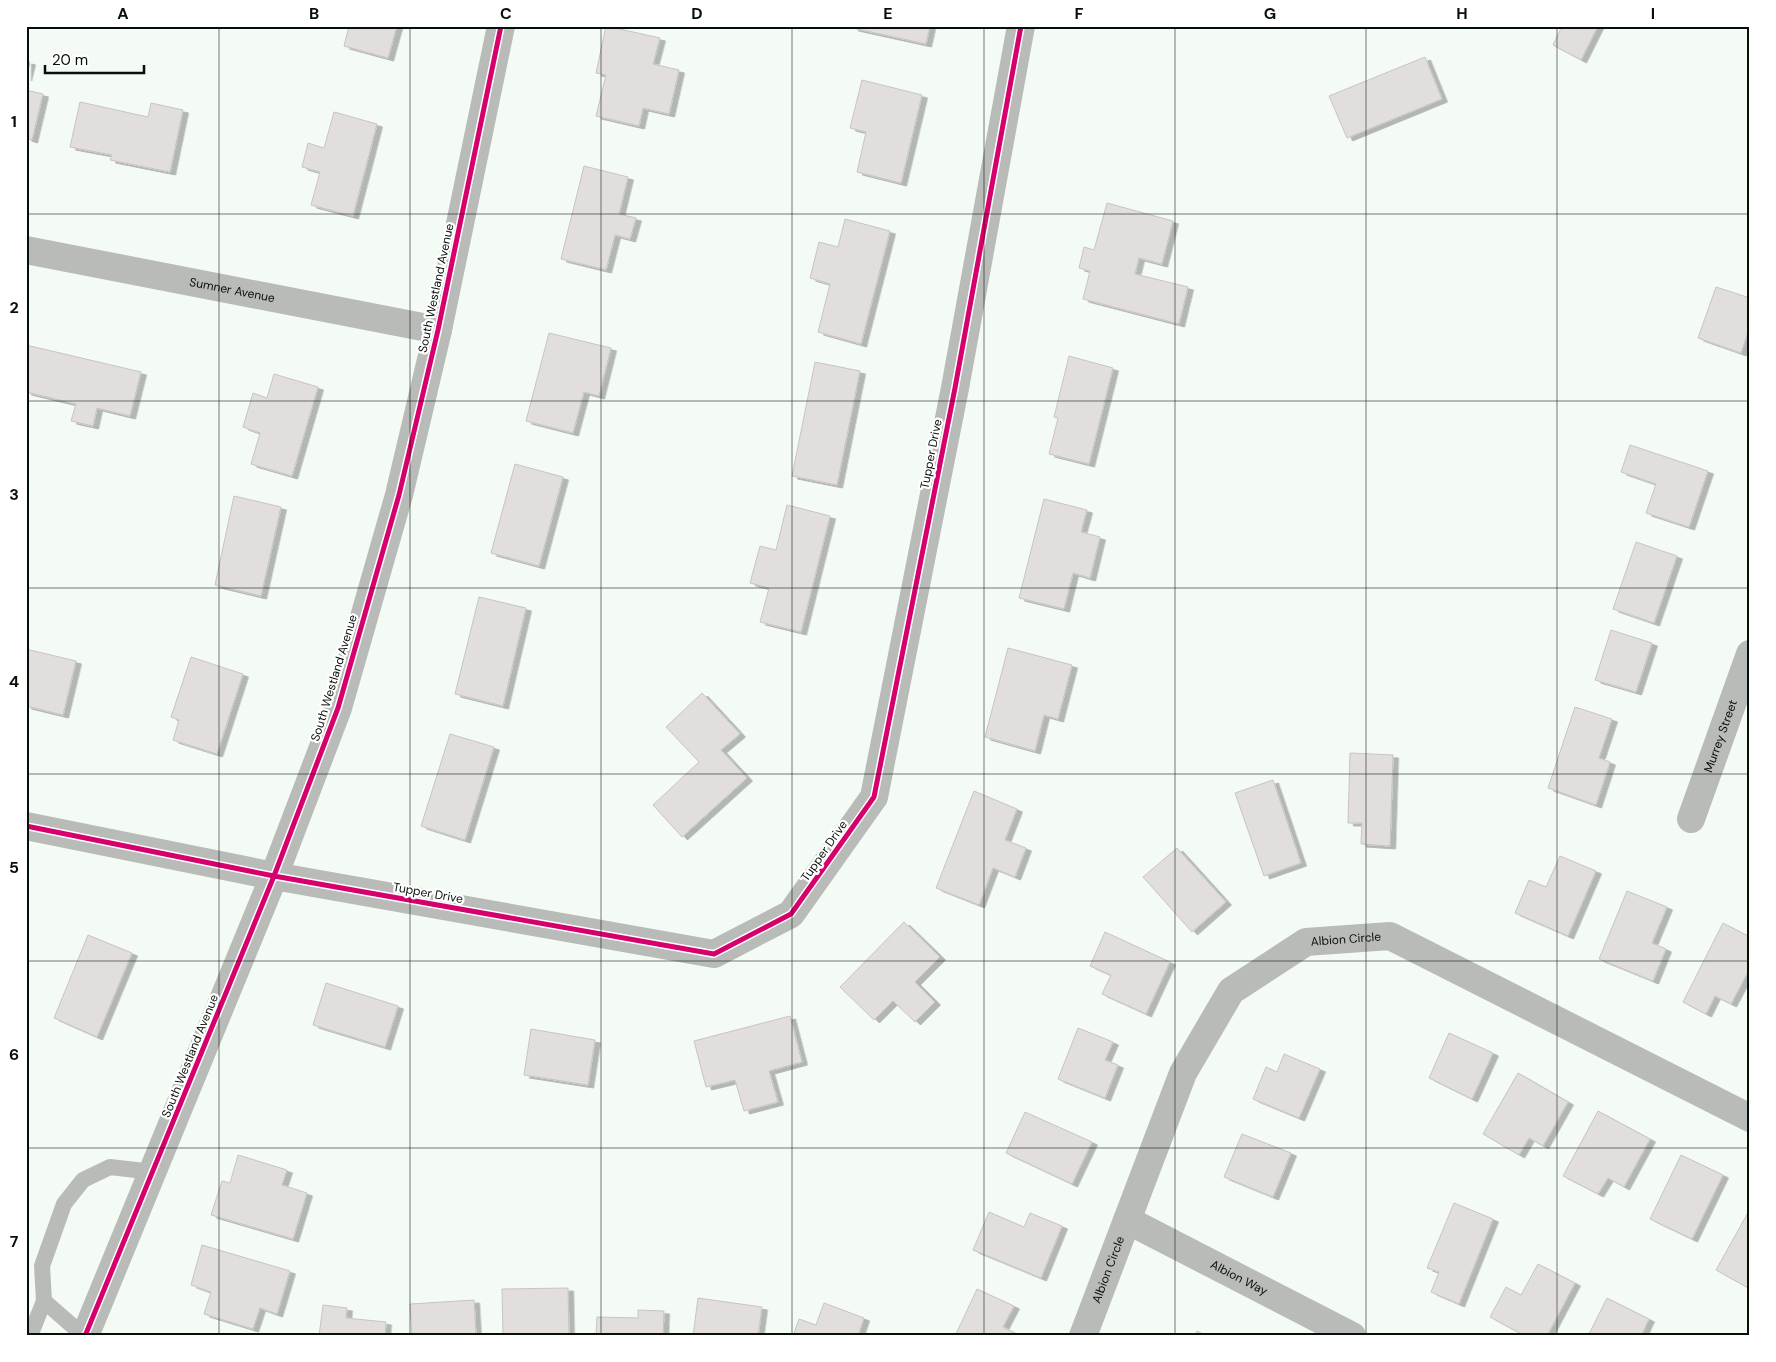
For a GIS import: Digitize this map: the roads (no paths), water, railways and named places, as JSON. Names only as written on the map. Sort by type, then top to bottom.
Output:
[{"type":"street","name":"South Westland Avenue","points":[[84,1336],[274,876],[338,708],[399,495],[438,330],[501,26]]},
{"type":"street","name":"Tupper Drive","points":[[26,826],[274,876],[714,954],[791,914],[874,797],[956,378],[1021,26]]},
{"type":"street","name":"Sumner Avenue","points":[[26,250],[438,330]]},
{"type":"street","name":"Murrey Street","points":[[1691,819],[1750,654]]},
{"type":"street","name":"Albion Circle","points":[[1083,1336],[1183,1073],[1231,991],[1306,942],[1390,936],[1750,1118]]},
{"type":"street","name":"Albion Way","points":[[1127,1220],[1352,1336]]},
{"type":"lane","points":[[26,1335],[32,1331],[44,1300],[42,1266],[64,1204],[84,1180],[110,1167],[153,1172]]},
{"type":"lane","points":[[44,1300],[84,1336]]}]
